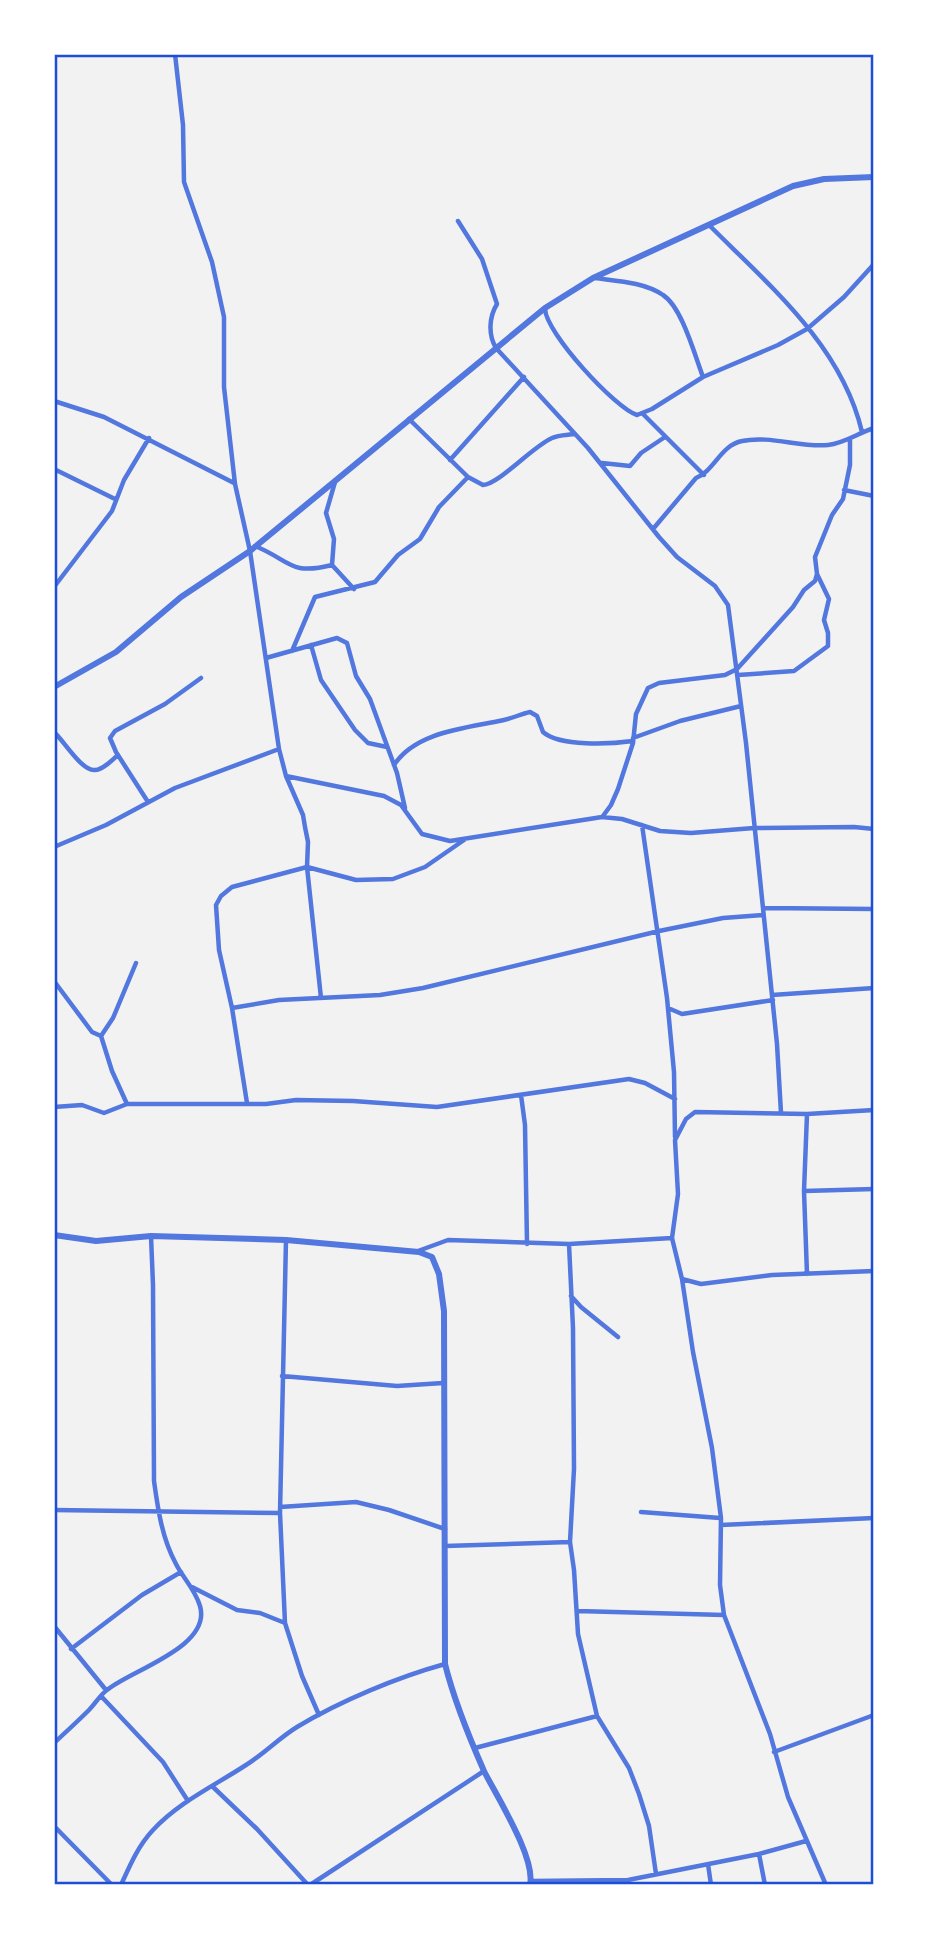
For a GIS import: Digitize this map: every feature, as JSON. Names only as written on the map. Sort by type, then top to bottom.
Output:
[{"type":"street","points":[[175,54],[183,125],[184,182],[212,262],[224,317],[224,387],[235,484],[251,549],[279,750],[286,776],[303,815],[308,842],[307,867],[321,998]]},
{"type":"street","points":[[54,687],[116,652],[181,597],[251,549],[545,308],[593,278],[793,186],[824,179],[874,177]]},
{"type":"street","points":[[458,221],[482,259],[497,304],[493,310],[490,333],[490,339],[496,348],[601,463],[677,556],[715,586],[728,605],[763,908],[780,1113]]},
{"type":"street","points":[[708,224],[771,286],[821,342],[844,380],[857,411],[862,432]]},
{"type":"street","points":[[545,308],[554,332],[566,348],[623,408],[637,415],[643,414],[703,377],[778,345],[807,329],[844,297],[874,264]]},
{"type":"street","points":[[593,278],[649,288],[668,299],[674,306],[703,377]]},
{"type":"street","points":[[450,460],[524,377]]},
{"type":"street","points":[[54,401],[104,417],[235,484]]},
{"type":"street","points":[[643,414],[704,475]]},
{"type":"street","points":[[409,419],[468,477],[483,485],[492,484],[518,461],[551,438],[575,434]]},
{"type":"street","points":[[653,529],[696,478],[704,475],[730,446],[741,441],[826,446],[874,428]]},
{"type":"street","points":[[601,463],[630,466],[641,453],[665,437]]},
{"type":"street","points":[[54,587],[112,511],[115,499],[149,439]]},
{"type":"street","points":[[602,817],[618,789],[633,740],[636,714],[651,685],[737,672],[794,671],[827,649],[830,640],[824,620],[829,599],[817,574],[815,557],[832,515],[841,504],[849,465],[850,439]]},
{"type":"street","points":[[54,469],[115,499]]},
{"type":"street","points":[[292,651],[315,597],[375,582],[398,555],[420,539],[439,507],[468,477]]},
{"type":"street","points":[[337,479],[326,513],[334,539],[332,565],[354,589]]},
{"type":"street","points":[[844,490],[874,496]]},
{"type":"street","points":[[251,549],[294,568],[332,565]]},
{"type":"street","points":[[737,672],[775,624],[793,607],[804,590],[815,581],[817,574]]},
{"type":"street","points":[[266,658],[337,638],[347,643],[356,676],[368,694],[394,765],[405,811]]},
{"type":"street","points":[[311,645],[321,680],[355,730],[368,743],[387,747]]},
{"type":"street","points":[[149,802],[111,744],[110,738],[115,731],[165,704],[201,678]]},
{"type":"street","points":[[394,765],[405,751],[421,743],[462,728],[507,720],[530,712],[537,716],[543,732],[555,739],[579,743],[633,740],[681,721],[741,706]]},
{"type":"street","points":[[54,732],[83,766],[94,771],[118,755]]},
{"type":"street","points":[[54,847],[106,825],[197,779],[279,750]]},
{"type":"street","points":[[286,776],[384,796],[396,801],[422,834],[450,841],[602,817],[622,819],[660,831],[691,833],[754,828],[874,829]]},
{"type":"street","points":[[642,825],[668,1008],[678,1194],[672,1238],[682,1279],[712,1448],[721,1518],[720,1585],[724,1615],[770,1734],[788,1797],[826,1885]]},
{"type":"street","points":[[247,1102],[232,1008],[219,950],[216,905],[221,896],[232,887],[307,867],[356,880],[393,879],[425,867],[464,839]]},
{"type":"street","points":[[763,908],[874,909]]},
{"type":"street","points":[[232,1008],[279,1000],[380,995],[423,988],[659,931],[723,918],[763,915]]},
{"type":"street","points":[[100,1036],[113,1018],[136,963]]},
{"type":"street","points":[[54,981],[92,1032],[100,1036],[112,1072],[127,1104]]},
{"type":"street","points":[[668,1008],[682,1014],[772,998],[874,988]]},
{"type":"street","points":[[54,1107],[82,1105],[104,1113],[127,1104],[266,1104],[327,1100],[437,1107],[629,1079],[645,1083],[674,1099]]},
{"type":"street","points":[[521,1095],[525,1125],[527,1244]]},
{"type":"street","points":[[675,1140],[686,1119],[695,1112],[807,1114],[874,1110]]},
{"type":"street","points":[[807,1114],[804,1191],[807,1274]]},
{"type":"street","points":[[804,1191],[874,1189]]},
{"type":"street","points":[[54,1235],[96,1241],[151,1237],[286,1240],[417,1252],[432,1257],[439,1274],[444,1311],[445,1664],[457,1703],[484,1770],[520,1840],[530,1868],[531,1883],[628,1880],[760,1854],[806,1841]]},
{"type":"street","points":[[54,1743],[106,1690],[173,1654],[196,1628],[201,1616],[201,1608],[191,1586],[181,1572],[164,1536],[158,1513],[154,1482],[151,1237]]},
{"type":"street","points":[[417,1252],[448,1240],[569,1244],[672,1238]]},
{"type":"street","points":[[286,1240],[280,1510],[285,1623],[302,1676],[319,1715]]},
{"type":"street","points":[[569,1244],[574,1469],[570,1542],[578,1634],[597,1716],[629,1768],[639,1794],[649,1826],[656,1874]]},
{"type":"street","points":[[682,1279],[701,1284],[772,1275],[874,1271]]},
{"type":"street","points":[[571,1296],[618,1337]]},
{"type":"street","points":[[282,1376],[397,1386],[443,1383]]},
{"type":"street","points":[[54,1510],[158,1513],[280,1510],[356,1502],[445,1529]]},
{"type":"street","points":[[641,1512],[721,1518]]},
{"type":"street","points":[[721,1525],[874,1518]]},
{"type":"street","points":[[445,1546],[570,1542]]},
{"type":"street","points":[[71,1649],[142,1595],[181,1572]]},
{"type":"street","points":[[191,1586],[224,1605],[260,1613],[285,1623]]},
{"type":"street","points":[[578,1611],[724,1615]]},
{"type":"street","points":[[54,1626],[106,1690]]},
{"type":"street","points":[[121,1884],[144,1841],[166,1817],[247,1764],[296,1727],[407,1676],[445,1664]]},
{"type":"street","points":[[102,1696],[163,1762],[188,1801]]},
{"type":"street","points":[[774,1752],[874,1715]]},
{"type":"street","points":[[475,1748],[597,1716]]},
{"type":"street","points":[[212,1786],[309,1885],[484,1770]]},
{"type":"street","points":[[54,1826],[112,1885]]},
{"type":"street","points":[[760,1854],[765,1885]]},
{"type":"street","points":[[708,1864],[711,1885]]}]
